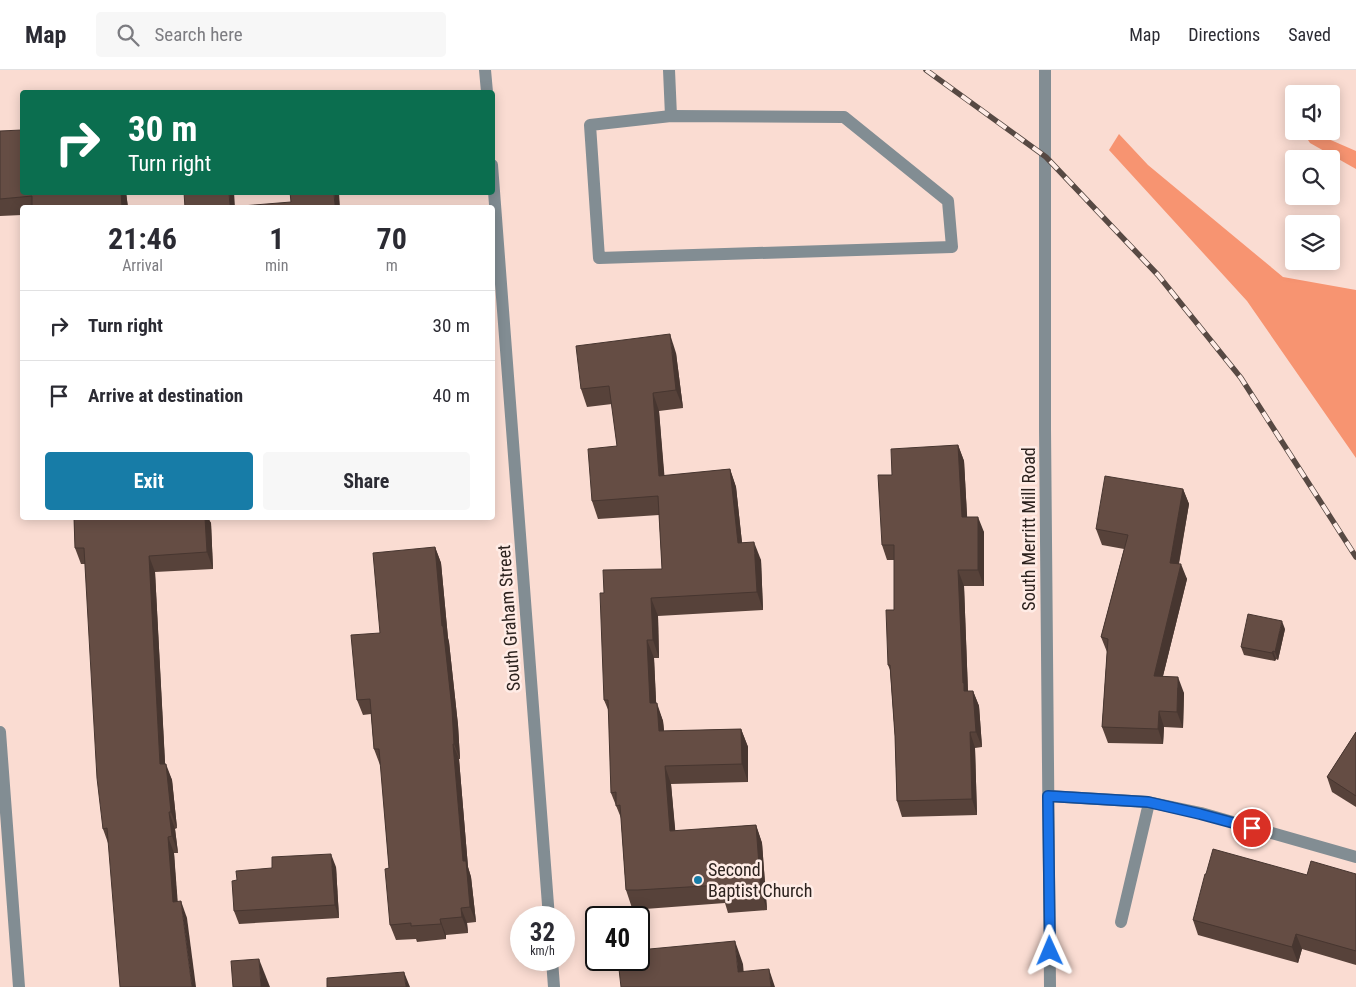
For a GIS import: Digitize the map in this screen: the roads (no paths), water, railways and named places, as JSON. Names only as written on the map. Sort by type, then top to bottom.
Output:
[{"type":"street","points":[[485,70],[487,90]]},
{"type":"street","points":[[669,70],[671,116]]},
{"type":"street","name":"South Merritt Mill Road","points":[[1045,70],[1050,987]]},
{"type":"street","points":[[671,116],[844,117],[948,201],[952,247],[599,258],[590,125],[671,116]]},
{"type":"street","name":"South Graham Street","points":[[495,206],[548,906]]},
{"type":"street","points":[[0,732],[19,987]]},
{"type":"street","points":[[1048,796],[1149,803],[1200,814],[1356,857]]},
{"type":"street","points":[[1121,922],[1149,803]]},
{"type":"street","points":[[553,971],[554,987]]},
{"type":"railway","points":[[926,70],[1046,157],[1158,275],[1241,378],[1356,557]]},
{"type":"place","name":"Second Baptist Church","points":[[698,880]]}]
